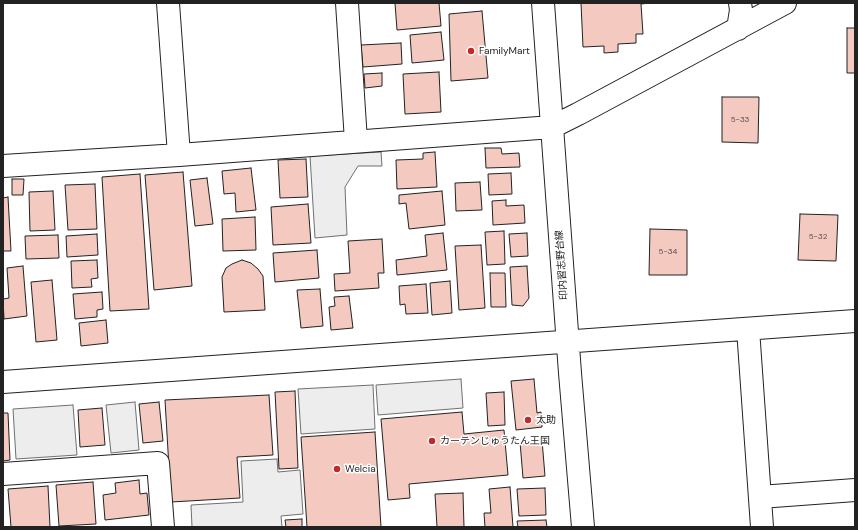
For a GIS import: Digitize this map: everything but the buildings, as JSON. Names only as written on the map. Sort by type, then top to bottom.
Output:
[{"type":"street","points":[[168,3],[179,155]]},
{"type":"street","points":[[347,3],[356,141]]},
{"type":"street","name":"印内習志野台線","points":[[543,3],[568,342],[584,527]]},
{"type":"street","points":[[738,29],[741,10],[740,3]]},
{"type":"street","points":[[3,166],[179,155],[552,126],[578,114],[786,3]]},
{"type":"street","points":[[3,382],[855,321]]},
{"type":"street","points":[[748,329],[762,527]]},
{"type":"street","points":[[3,474],[158,462],[163,527]]},
{"type":"street","points":[[760,497],[855,490]]},
{"type":"shaded area","points":[[381,152],[382,166],[358,166],[345,187],[347,235],[315,238],[310,156]]},
{"type":"shaded area","points":[[461,379],[463,408],[378,415],[376,385]]},
{"type":"shaded area","points":[[373,385],[375,429],[301,434],[298,389]]},
{"type":"shaded area","points":[[135,402],[139,450],[111,453],[106,405]]},
{"type":"shaded area","points":[[73,405],[77,455],[16,459],[13,409]]},
{"type":"shaded area","points":[[277,459],[278,472],[300,470],[303,514],[281,516],[282,527],[192,527],[191,505],[243,502],[241,461]]},
{"type":"place","name":"FamilyMart","points":[[471,51]]},
{"type":"place","name":"太助","points":[[528,420]]},
{"type":"place","name":"カーテンじゅうたん王国","points":[[432,441]]},
{"type":"place","name":"Welcia","points":[[337,469]]}]
